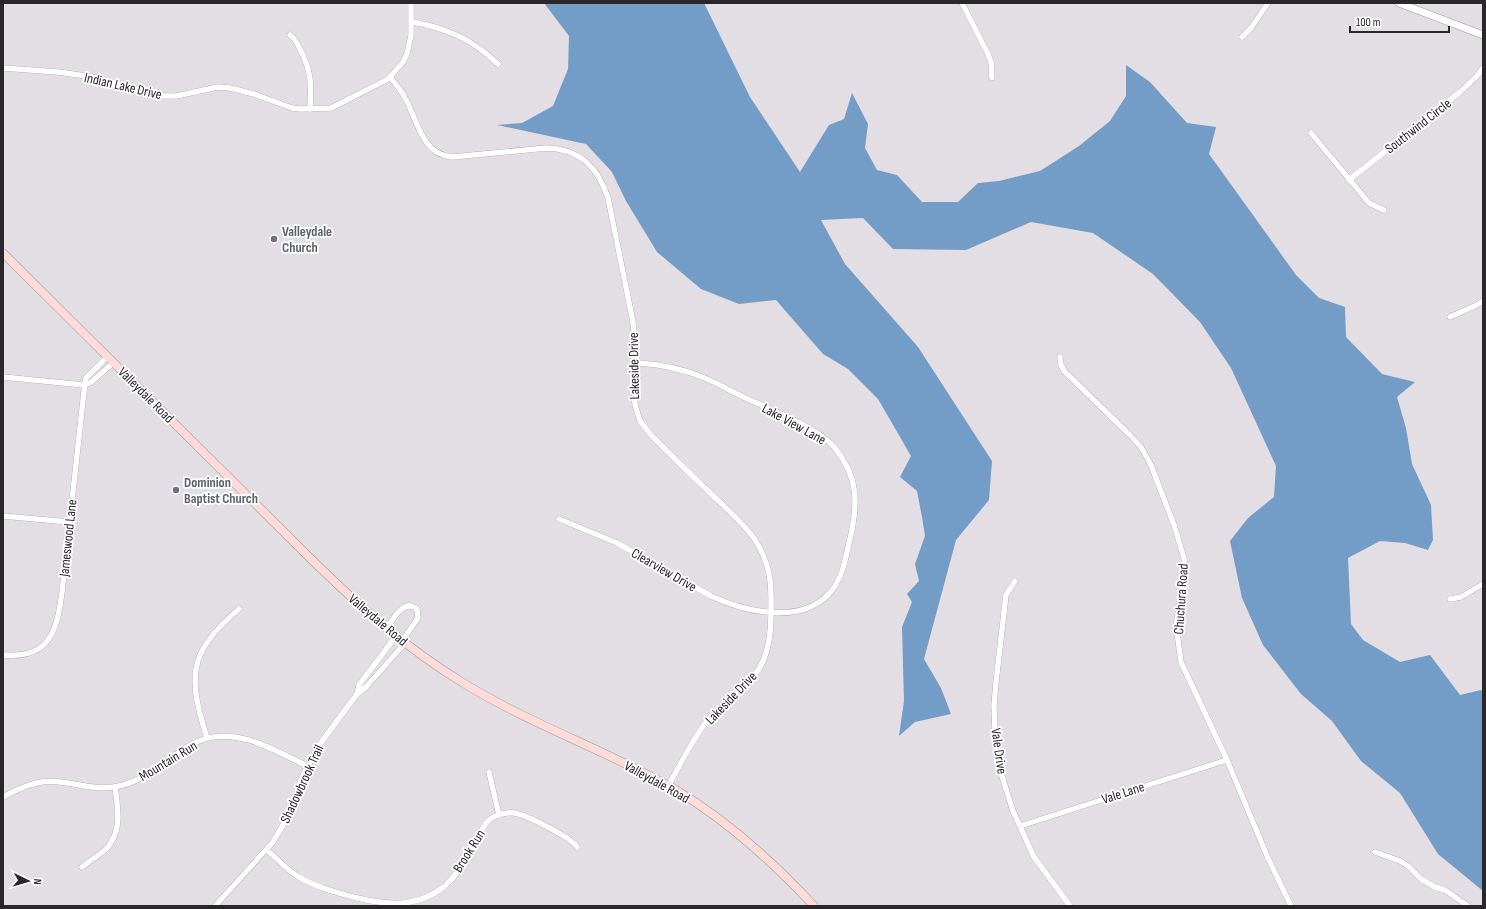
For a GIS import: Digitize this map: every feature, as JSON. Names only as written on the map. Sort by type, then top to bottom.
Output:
[{"type":"main road","name":"Valleydale Road","points":[[3,253],[348,595],[386,629],[459,680],[500,704],[600,750],[668,786],[709,811],[769,860],[814,906]]},
{"type":"street","name":"Indian Lake Drive","points":[[3,68],[58,72],[86,76],[149,94],[164,96],[176,96],[218,88],[235,89],[254,94],[292,108],[332,108],[390,77],[403,62],[407,54],[412,35],[411,3]]},
{"type":"street","points":[[962,3],[988,54],[991,62],[992,78]]},
{"type":"street","points":[[1242,38],[1251,28],[1268,3]]},
{"type":"street","points":[[1399,3],[1483,35]]},
{"type":"street","points":[[412,22],[438,27],[456,34],[473,44],[498,64]]},
{"type":"street","points":[[290,35],[298,44],[310,72],[310,109]]},
{"type":"street","name":"Southwind Circle","points":[[1349,180],[1460,92],[1477,76],[1483,68]]},
{"type":"street","name":"Lakeside Drive","points":[[390,77],[406,100],[423,138],[432,149],[440,154],[459,156],[550,148],[571,153],[583,159],[592,167],[602,182],[608,198],[633,322],[637,363],[634,396],[640,421],[651,435],[741,524],[756,542],[767,564],[770,578],[771,612],[769,645],[766,653],[758,670],[748,683],[722,705],[707,721],[684,757],[668,786]]},
{"type":"street","points":[[1311,133],[1369,203],[1384,210]]},
{"type":"street","points":[[1450,317],[1477,305],[1483,300]]},
{"type":"street","name":"Chuchura Road","points":[[1060,357],[1061,365],[1064,371],[1131,436],[1141,447],[1151,464],[1174,525],[1184,558],[1184,580],[1176,625],[1181,662],[1227,760],[1268,858],[1291,906]]},
{"type":"street","name":"Jameswood Lane","points":[[3,655],[20,655],[35,651],[45,644],[54,630],[59,614],[84,385],[86,378],[110,360]]},
{"type":"street","name":"Lake View Lane","points":[[637,363],[658,365],[690,372],[777,412],[816,432],[834,447],[847,469],[853,486],[856,506],[840,577],[826,596],[812,607],[790,612],[771,612]]},
{"type":"street","points":[[3,377],[84,385]]},
{"type":"street","points":[[3,516],[69,522]]},
{"type":"street","name":"Clearview Drive","points":[[559,519],[617,543],[724,602],[744,608],[771,612]]},
{"type":"street","name":"Vale Drive","points":[[1015,581],[1008,591],[1005,608],[994,706],[995,731],[1000,770],[1020,826],[1034,857],[1070,906]]},
{"type":"street","points":[[1450,599],[1461,597],[1483,584]]},
{"type":"street","points":[[357,694],[359,685],[401,640],[418,618],[417,609],[410,604],[404,606],[386,629]]},
{"type":"street","points":[[207,738],[195,698],[194,687],[197,663],[210,637],[239,609]]},
{"type":"street","name":"Shadowbrook Trail","points":[[215,906],[273,842],[292,810],[307,766],[317,748],[357,694],[367,686],[401,640]]},
{"type":"street","name":"Mountain Run","points":[[3,797],[23,787],[46,781],[98,788],[115,787],[127,784],[140,778],[186,748],[207,738],[232,737],[258,743],[307,766]]},
{"type":"street","name":"Vale Lane","points":[[1020,826],[1227,760]]},
{"type":"street","points":[[489,772],[499,815],[510,813],[519,814],[568,838],[577,847]]},
{"type":"street","points":[[82,867],[106,849],[114,838],[118,828],[119,818],[115,787]]},
{"type":"street","name":"Brook Run","points":[[267,850],[294,874],[318,886],[341,894],[379,903],[404,904],[418,901],[445,886],[461,868],[488,821],[499,815]]},
{"type":"street","points":[[1375,852],[1400,861],[1408,866],[1421,879],[1435,887],[1445,890],[1468,906]]},
{"type":"water","points":[[544,3],[704,3],[750,97],[800,172],[829,125],[844,119],[852,93],[868,124],[865,148],[877,170],[897,175],[922,202],[958,202],[978,183],[999,181],[1040,171],[1079,146],[1110,121],[1126,96],[1126,65],[1150,82],[1187,123],[1216,127],[1209,154],[1296,275],[1319,298],[1345,307],[1346,337],[1382,374],[1415,382],[1397,397],[1406,428],[1412,464],[1431,505],[1433,540],[1428,550],[1405,543],[1380,541],[1348,558],[1351,624],[1363,640],[1400,662],[1430,655],[1460,695],[1481,690],[1483,692],[1483,891],[1438,854],[1400,793],[1361,761],[1332,721],[1301,694],[1263,645],[1242,598],[1230,541],[1248,518],[1274,497],[1276,466],[1231,368],[1200,322],[1153,274],[1093,233],[1031,222],[966,250],[893,249],[863,218],[821,220],[845,264],[918,347],[992,461],[989,500],[956,540],[924,659],[941,688],[951,714],[915,722],[899,736],[904,701],[902,627],[912,602],[907,594],[919,581],[915,564],[925,536],[917,491],[900,477],[911,456],[878,399],[848,369],[823,354],[776,300],[739,304],[701,289],[657,252],[626,201],[612,172],[586,144],[497,125],[522,123],[553,106],[568,69],[569,36]]},
{"type":"place","name":"Valleydale Church","points":[[274,239]]},
{"type":"place","name":"Dominion Baptist Church","points":[[176,490]]}]
